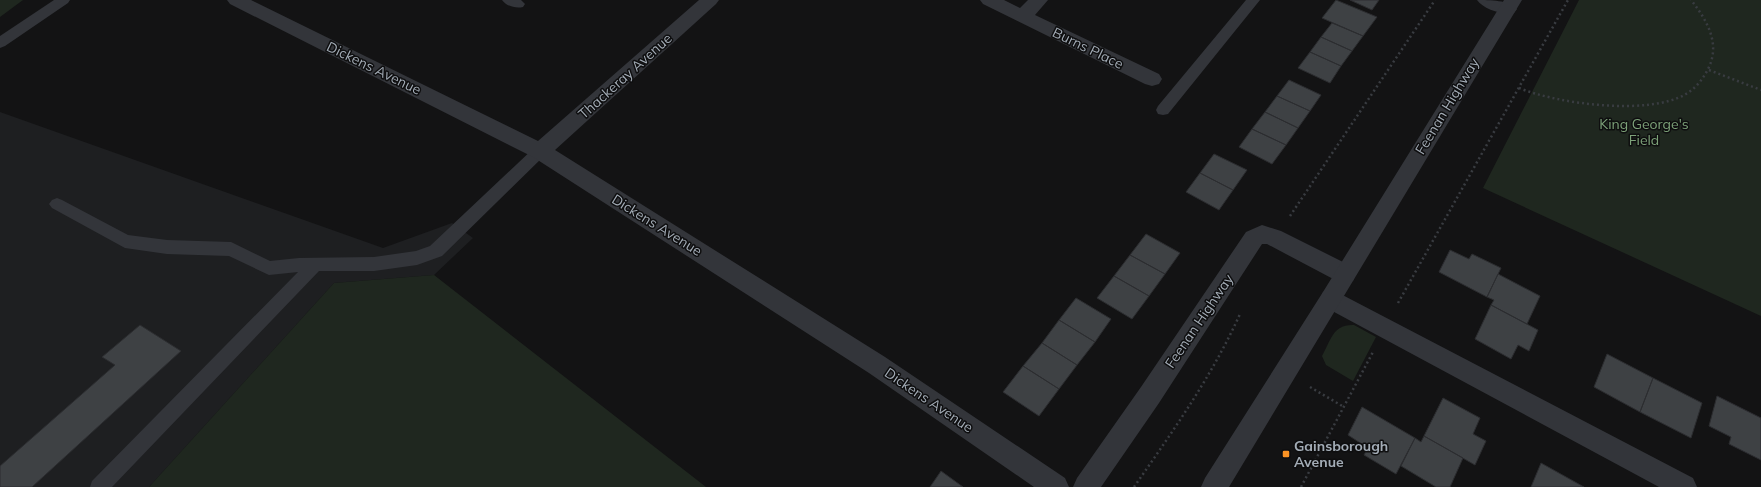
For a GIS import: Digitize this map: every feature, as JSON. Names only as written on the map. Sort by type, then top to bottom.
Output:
[{"type":"street","name":"Dickens Avenue","points":[[236,0],[540,151],[877,364],[1056,487]]},
{"type":"street","name":"Thackeray Avenue","points":[[540,151],[710,0]]},
{"type":"street","name":"Burns Place","points":[[989,0],[1152,79]]},
{"type":"street","points":[[1023,16],[1039,0]]},
{"type":"street","points":[[1486,0],[1510,4]]},
{"type":"street","name":"Feenan Highway","points":[[1214,487],[1332,299],[1345,274],[1510,4]]},
{"type":"street","name":"Feenan Highway","points":[[1086,487],[1150,395],[1254,238],[1262,234],[1273,237],[1345,274]]},
{"type":"street","points":[[1332,299],[1684,487]]},
{"type":"lane","points":[[0,43],[63,0]]},
{"type":"lane","points":[[1163,110],[1253,0]]},
{"type":"lane","points":[[57,204],[125,241],[167,247],[231,249],[269,268],[315,265],[374,264],[417,258],[436,251],[540,151]]},
{"type":"lane","points":[[99,487],[315,265]]},
{"type":"path","points":[[1289,218],[1388,72],[1434,0]]},
{"type":"path","points":[[1301,487],[1384,328],[1568,0]]},
{"type":"path","points":[[1519,88],[1588,104],[1622,107],[1652,105],[1678,98],[1697,86],[1710,70],[1714,56],[1713,40],[1707,23],[1691,0]]},
{"type":"path","points":[[1710,70],[1761,90]]},
{"type":"path","points":[[1134,487],[1179,423],[1224,350],[1243,309]]},
{"type":"path","points":[[1309,389],[1312,388],[1344,407]]},
{"type":"shaded area","points":[[0,112],[383,248],[452,223],[473,238],[434,275],[334,283],[149,487],[0,487]]},
{"type":"green space","points":[[0,0],[23,0],[0,17]]},
{"type":"green space","name":"King George's Field","points":[[1579,0],[1761,0],[1761,316],[1483,188]]},
{"type":"green space","points":[[434,275],[706,487],[149,487],[334,283]]},
{"type":"green space","points":[[1347,325],[1354,325],[1376,337],[1353,381],[1326,365],[1322,356],[1337,330]]},
{"type":"building","points":[[1336,0],[1377,17],[1363,36],[1322,18]]},
{"type":"building","points":[[1350,0],[1379,0],[1372,10]]},
{"type":"building","points":[[1332,23],[1363,36],[1352,51],[1321,37]]},
{"type":"building","points":[[1321,37],[1352,51],[1341,66],[1310,52]]},
{"type":"building","points":[[1310,52],[1341,66],[1330,83],[1298,68]]},
{"type":"building","points":[[1289,80],[1321,95],[1310,111],[1277,96]]},
{"type":"building","points":[[1277,96],[1310,111],[1298,128],[1265,112]]},
{"type":"building","points":[[1265,112],[1298,128],[1286,145],[1252,129]]},
{"type":"building","points":[[1252,129],[1286,145],[1272,164],[1239,147]]},
{"type":"building","points":[[1214,154],[1247,170],[1233,190],[1200,173]]},
{"type":"building","points":[[1200,173],[1233,190],[1219,210],[1186,192]]},
{"type":"building","points":[[1146,234],[1180,253],[1165,274],[1130,255]]},
{"type":"building","points":[[1450,250],[1469,259],[1472,254],[1501,268],[1487,297],[1439,272]]},
{"type":"building","points":[[1130,255],[1165,274],[1149,296],[1114,276]]},
{"type":"building","points":[[1498,274],[1540,296],[1527,324],[1491,305],[1494,300],[1487,297]]},
{"type":"building","points":[[1114,276],[1149,296],[1132,319],[1097,298]]},
{"type":"building","points":[[1076,298],[1111,319],[1095,342],[1059,320]]},
{"type":"building","points":[[1491,305],[1538,330],[1529,351],[1518,345],[1511,359],[1475,339]]},
{"type":"building","points":[[1059,320],[1095,342],[1077,365],[1042,343]]},
{"type":"building","points":[[140,325],[181,351],[32,487],[0,487],[0,466],[115,365],[102,357]]},
{"type":"building","points":[[1042,343],[1077,365],[1059,389],[1023,366]]},
{"type":"building","points":[[1607,354],[1653,378],[1640,412],[1594,387]]},
{"type":"building","points":[[1023,366],[1059,389],[1039,416],[1003,392]]},
{"type":"building","points":[[1653,378],[1702,403],[1691,438],[1640,412]]},
{"type":"building","points":[[1717,396],[1761,418],[1761,460],[1729,444],[1731,437],[1709,426]]},
{"type":"building","points":[[1443,398],[1480,418],[1473,434],[1486,441],[1475,465],[1424,436]]},
{"type":"building","points":[[1362,407],[1415,438],[1396,474],[1364,455],[1368,448],[1348,435]]},
{"type":"building","points":[[1424,436],[1463,458],[1450,487],[1436,487],[1401,466],[1415,438],[1421,442]]},
{"type":"building","points":[[1541,463],[1584,487],[1531,487]]},
{"type":"building","points":[[941,471],[963,487],[930,487]]},
{"type":"place","name":"Gainsborough Avenue","points":[[1286,454]]}]
